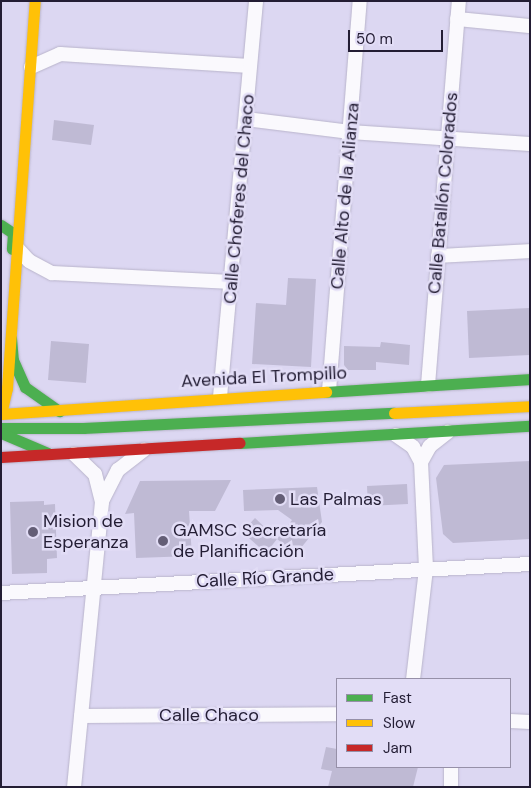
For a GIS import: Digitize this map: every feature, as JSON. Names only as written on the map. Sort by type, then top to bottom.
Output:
[{"type":"main road","points":[[1,414],[11,338],[32,67],[35,1]]},
{"type":"main road","points":[[1,212],[16,210],[21,205]]},
{"type":"main road","points":[[1,224],[13,233],[10,284],[14,297]]},
{"type":"main road","points":[[11,338],[13,360],[25,388],[58,411]]},
{"type":"main road","name":"Avenida El Trompillo","points":[[1,414],[220,397],[530,379]]},
{"type":"main road","points":[[374,389],[488,408]]},
{"type":"main road","points":[[1,428],[83,428],[530,406]]},
{"type":"main road","points":[[1,457],[530,426]]},
{"type":"main road","points":[[1,433],[51,454]]},
{"type":"street","name":"Calle Choferes del Chaco","points":[[220,397],[232,282],[256,1]]},
{"type":"street","name":"Calle Alto de la Alianza","points":[[329,391],[360,1]]},
{"type":"street","name":"Calle Batallón Colorados","points":[[428,385],[459,1]]},
{"type":"street","points":[[457,20],[530,26]]},
{"type":"street","points":[[32,67],[60,54],[250,66]]},
{"type":"street","points":[[246,119],[350,132],[447,141],[530,144]]},
{"type":"street","points":[[18,249],[29,261],[52,273],[232,282]]},
{"type":"street","points":[[438,256],[530,251]]},
{"type":"street","points":[[421,462],[430,446],[452,430]]},
{"type":"street","points":[[391,433],[413,447],[421,462],[426,569],[413,678]]},
{"type":"street","points":[[102,502],[118,470],[147,448]]},
{"type":"street","points":[[74,454],[95,474],[102,502],[74,787]]},
{"type":"street","name":"Calle Río Grande","points":[[1,593],[530,564]]},
{"type":"street","name":"Calle Chaco","points":[[81,716],[336,714]]},
{"type":"street","points":[[511,721],[530,722]]},
{"type":"street","points":[[451,768],[451,787]]},
{"type":"building","points":[[54,120],[94,125],[91,145],[52,140]]},
{"type":"building","points":[[288,278],[316,279],[311,367],[252,364],[256,303],[286,305]]},
{"type":"building","points":[[530,308],[530,355],[469,358],[467,311]]},
{"type":"building","points":[[51,341],[89,344],[86,383],[48,380]]},
{"type":"building","points":[[381,342],[410,345],[409,365],[376,362],[376,370],[348,370],[344,365],[344,346],[380,347]]},
{"type":"building","points":[[530,461],[530,539],[453,543],[443,534],[436,478],[444,465]]},
{"type":"building","points":[[231,480],[215,511],[189,511],[192,556],[136,558],[134,513],[125,514],[140,481]]},
{"type":"building","name":"Las Palmas","points":[[407,484],[408,504],[368,506],[367,486]]},
{"type":"building","points":[[317,487],[322,522],[296,554],[277,539],[292,520],[278,510],[244,511],[243,490]]},
{"type":"building","name":"Mision de Esperanza","points":[[44,501],[44,505],[55,504],[57,558],[47,559],[47,573],[12,574],[10,502]]},
{"type":"building","name":"Las Palmas","points":[[255,518],[277,539],[266,553],[242,532]]},
{"type":"building","points":[[326,747],[336,749],[336,768],[418,768],[413,787],[328,787],[332,771],[321,769]]},
{"type":"traffic: fast","points":[[1,225],[13,233],[12,249]]},
{"type":"traffic: fast","points":[[11,338],[13,360],[25,387],[59,411]]},
{"type":"traffic: fast","points":[[326,392],[530,379]]},
{"type":"traffic: fast","points":[[1,428],[83,428],[394,413]]},
{"type":"traffic: fast","points":[[240,443],[530,426]]},
{"type":"traffic: fast","points":[[1,433],[48,453]]},
{"type":"traffic: slow","points":[[1,414],[7,388],[35,1]]},
{"type":"traffic: slow","points":[[1,414],[326,392]]},
{"type":"traffic: slow","points":[[394,413],[530,406]]},
{"type":"traffic: jam","points":[[1,457],[240,443]]},
{"type":"place","name":"Las Palmas","points":[[280,499]]},
{"type":"place","name":"Mision de Esperanza","points":[[33,532]]},
{"type":"place","name":"GAMSC Secretaría de Planificación","points":[[163,541]]}]
